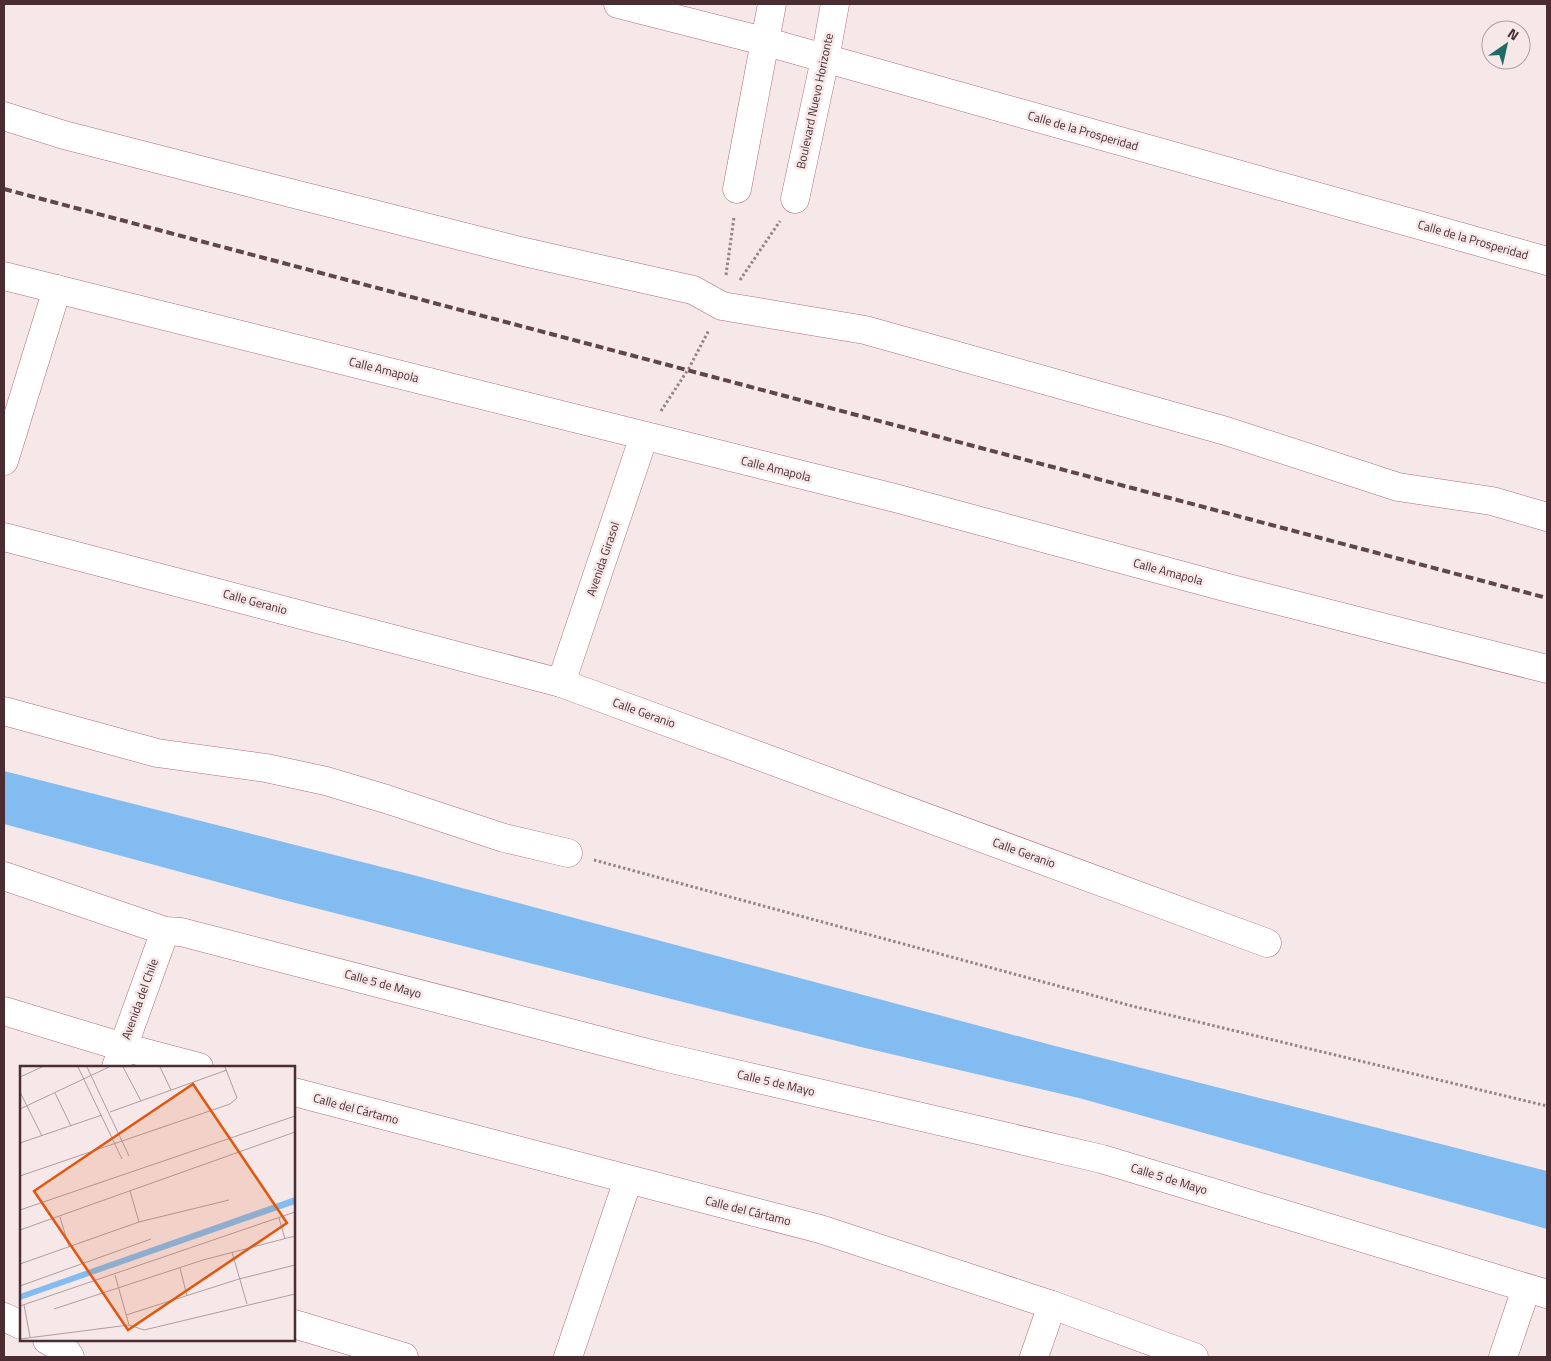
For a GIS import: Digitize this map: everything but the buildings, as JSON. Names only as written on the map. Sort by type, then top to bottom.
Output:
[{"type":"street","name":"Calle de la Prosperidad","points":[[618,4],[767,42],[1547,261]]},
{"type":"street","points":[[737,189],[767,42],[772,4]]},
{"type":"street","name":"Boulevard Nuevo Horizonte","points":[[795,198],[835,4]]},
{"type":"street","points":[[4,116],[64,136],[520,251],[693,290],[722,306],[865,330],[1226,432],[1398,487],[1492,501],[1547,517]]},
{"type":"street","name":"Calle Amapola","points":[[4,276],[895,498],[1232,589],[1547,669]]},
{"type":"street","points":[[4,461],[57,289]]},
{"type":"street","name":"Avenida Girasol","points":[[561,683],[644,436]]},
{"type":"street","name":"Calle Geranio","points":[[4,537],[561,683],[1268,943]]},
{"type":"street","points":[[4,711],[157,753],[266,768],[326,781],[504,838],[568,852]]},
{"type":"street","name":"Calle 5 de Mayo","points":[[4,876],[165,931],[181,932],[659,1056],[1102,1159],[1536,1292]]},
{"type":"street","name":"Avenida del Chile","points":[[119,1057],[165,931]]},
{"type":"street","points":[[4,1011],[119,1057],[191,1066]]},
{"type":"street","name":"Calle del Cártamo","points":[[295,1092],[820,1229],[1052,1305],[1194,1357]]},
{"type":"street","points":[[568,1357],[628,1180]]},
{"type":"street","points":[[1503,1357],[1536,1292]]},
{"type":"street","points":[[1034,1357],[1052,1305]]},
{"type":"street","points":[[4,1317],[20,1325]]},
{"type":"street","points":[[295,1324],[404,1357]]},
{"type":"street","points":[[49,1341],[66,1351],[70,1357]]},
{"type":"path","points":[[722,306],[737,189]]},
{"type":"path","points":[[568,852],[1132,1006],[1547,1106]]},
{"type":"water","points":[[4,771],[417,876],[1055,1046],[1547,1171],[1547,1229],[1079,1098],[861,1047],[604,982],[280,899],[4,824]]},
{"type":"railway","points":[[4,189],[1547,598]]}]
